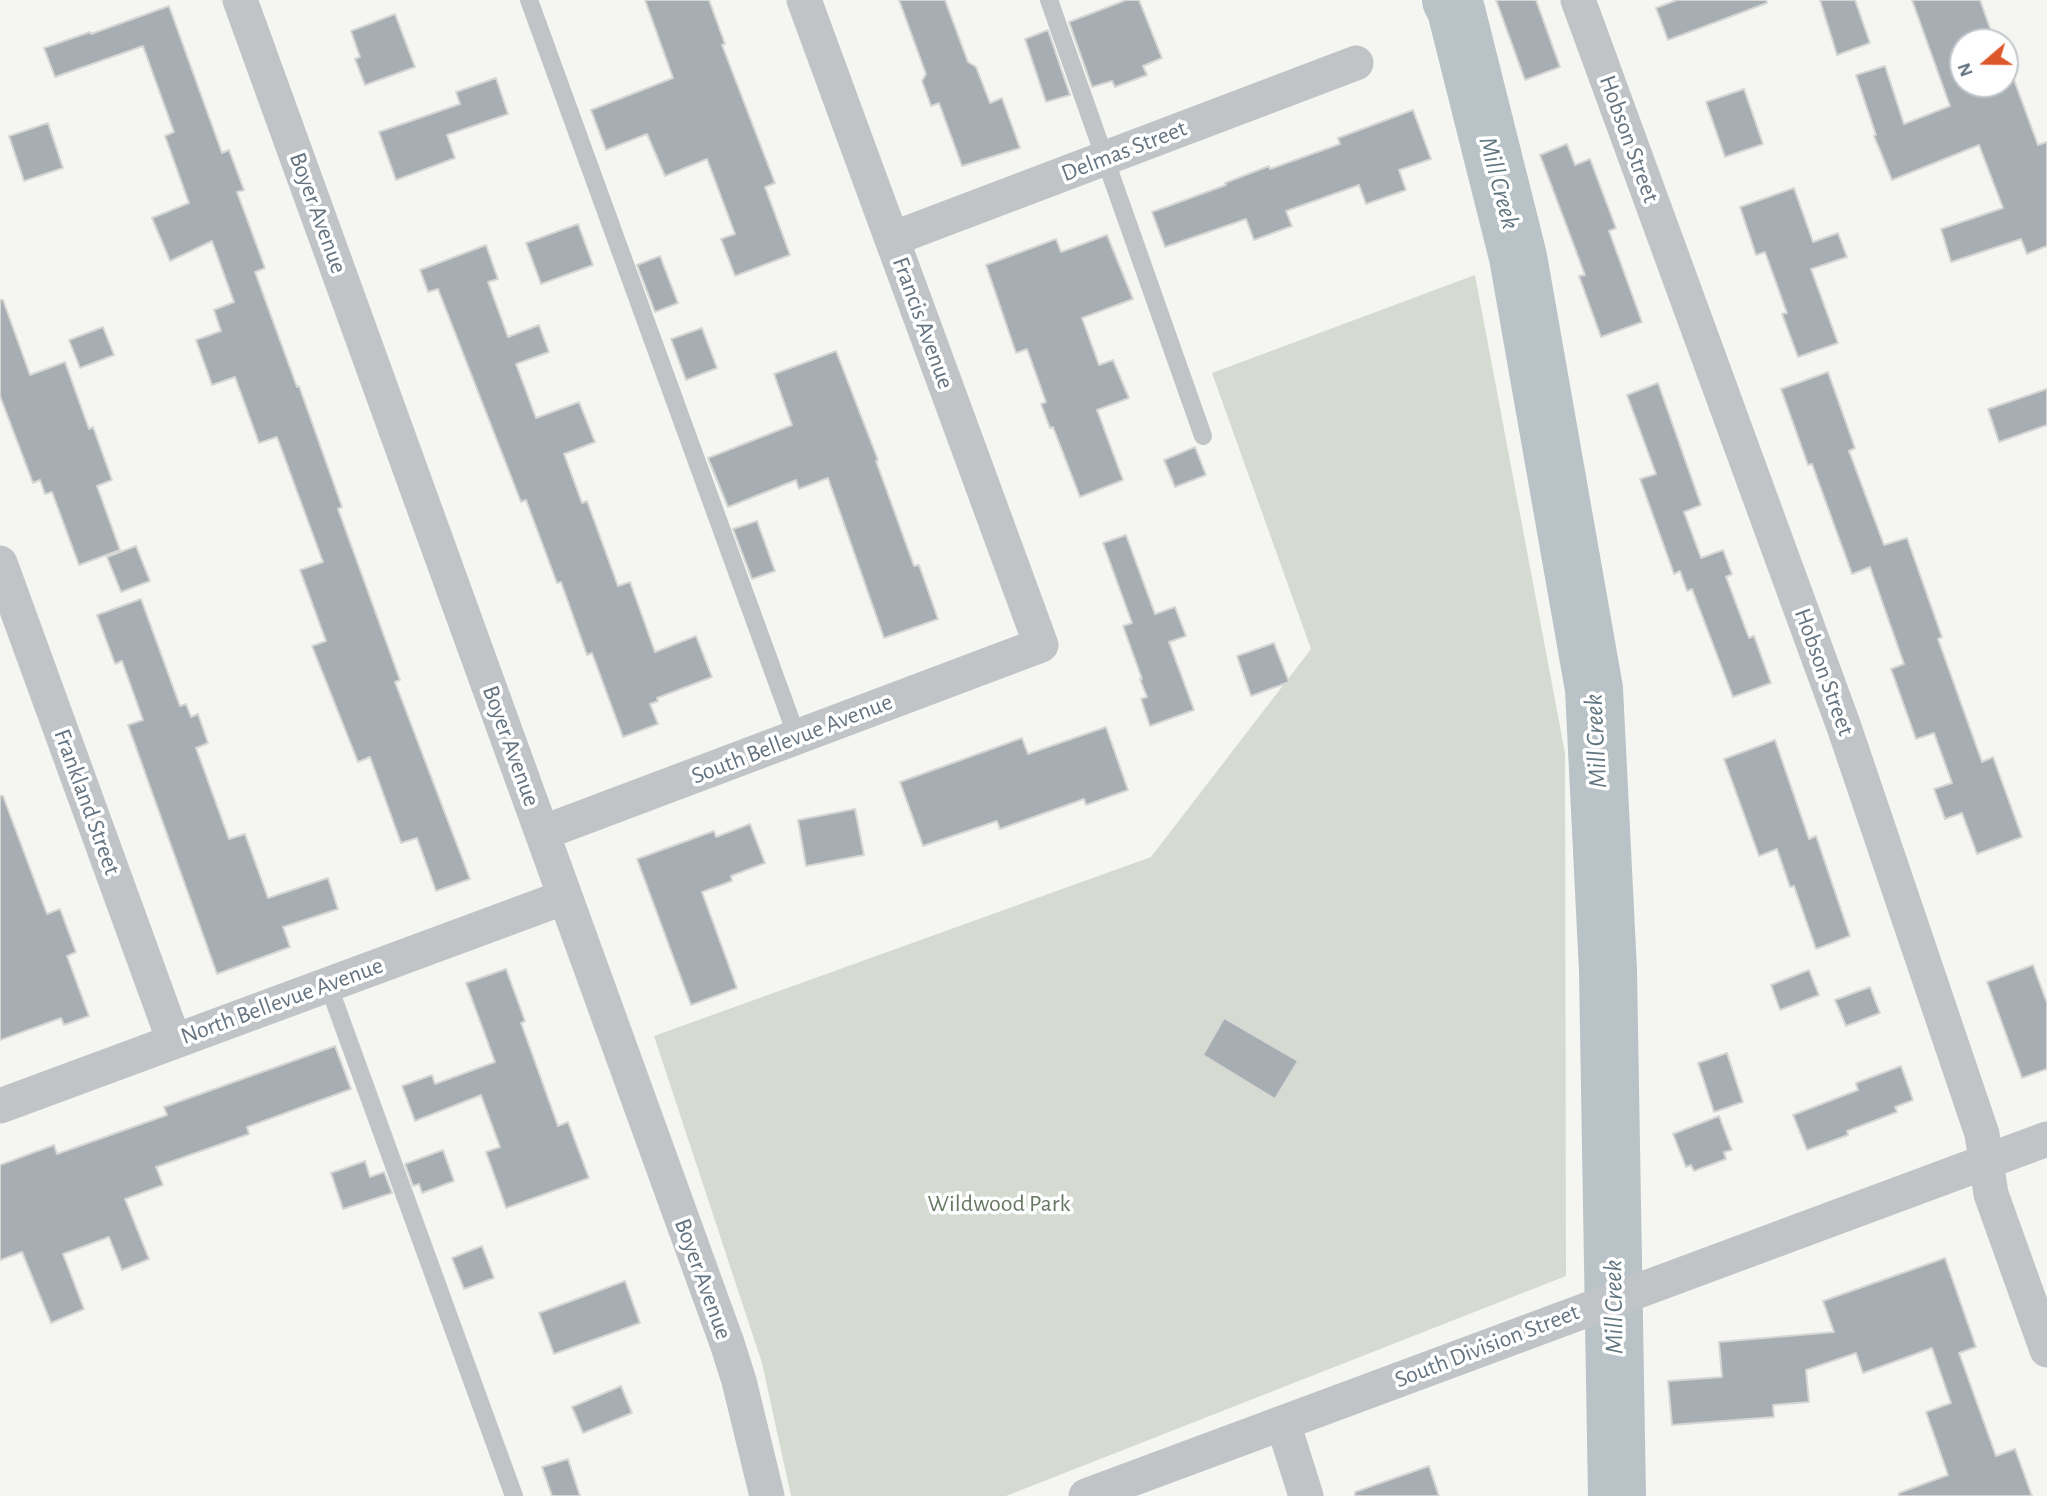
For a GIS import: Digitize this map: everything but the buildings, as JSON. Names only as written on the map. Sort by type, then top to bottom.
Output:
[{"type":"street","name":"Boyer Avenue","points":[[240,0],[727,1343],[767,1496]]},
{"type":"street","name":"Francis Avenue","points":[[804,0],[1041,645]]},
{"type":"street","name":"Hobson Street","points":[[1578,0],[1844,727],[1982,1134],[1991,1194],[2047,1350]]},
{"type":"street","name":"Delmas Street","points":[[892,239],[1356,63]]},
{"type":"street","name":"Frankland Street","points":[[0,564],[174,1041]]},
{"type":"street","name":"South Bellevue Avenue","points":[[542,833],[1041,645]]},
{"type":"street","name":"North Bellevue Avenue","points":[[0,1106],[565,897]]},
{"type":"street","name":"South Division Street","points":[[1086,1496],[2047,1139]]},
{"type":"street","points":[[1283,1423],[1306,1496]]},
{"type":"lane","points":[[529,0],[797,737]]},
{"type":"lane","points":[[1049,0],[1203,436]]},
{"type":"lane","points":[[328,984],[514,1496]]},
{"type":"green space","name":"Wildwood Park","points":[[1475,275],[1565,753],[1566,1276],[1006,1496],[791,1496],[762,1363],[654,1036],[1151,857],[1311,649],[1212,373]]},
{"type":"waterway","name":"Mill Creek","points":[[1451,0],[1456,10],[1518,257],[1594,689],[1608,971],[1617,1496]]}]
